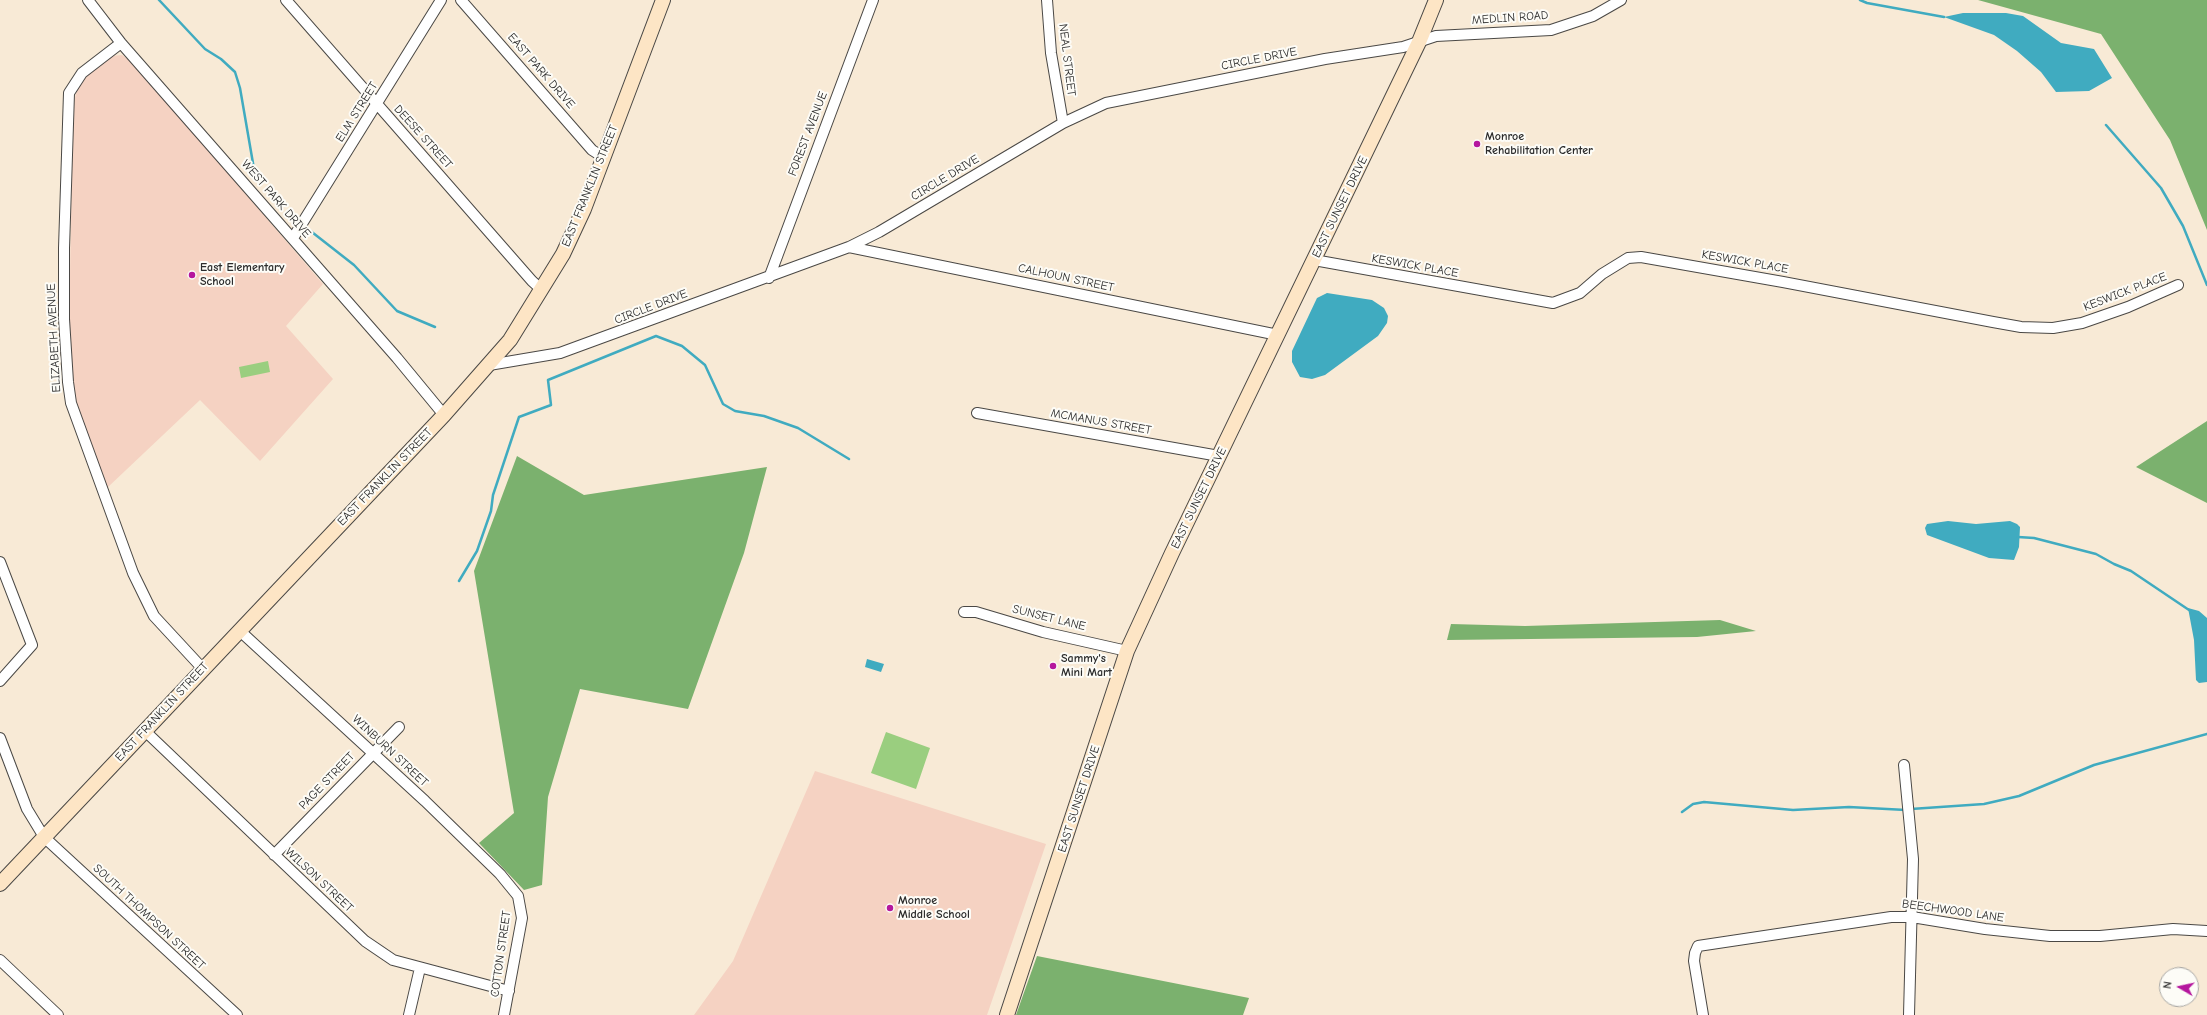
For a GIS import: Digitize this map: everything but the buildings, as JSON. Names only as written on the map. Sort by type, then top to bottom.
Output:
[{"type":"main road","name":"EAST FRANKLIN STREET","points":[[0,884],[144,730],[240,631],[444,415],[510,340],[563,254],[584,209],[663,0]]},
{"type":"main road","name":"EAST SUNSET DRIVE","points":[[1007,1015],[1127,652],[1219,456],[1419,42],[1436,0]]},
{"type":"street","name":"WEST PARK DRIVE","points":[[88,0],[121,43],[293,238],[397,358],[444,415]]},
{"type":"street","name":"DEESE STREET","points":[[286,0],[532,281],[542,290]]},
{"type":"street","name":"ELM STREET","points":[[293,238],[441,0]]},
{"type":"street","name":"EAST PARK DRIVE","points":[[461,0],[592,150],[603,156]]},
{"type":"street","name":"FOREST AVENUE","points":[[769,278],[873,0]]},
{"type":"street","name":"NEAL STREET","points":[[1047,0],[1051,53],[1063,123]]},
{"type":"street","name":"MEDLIN ROAD","points":[[1419,42],[1436,36],[1551,30],[1593,16],[1621,0]]},
{"type":"street","name":"CIRCLE DRIVE","points":[[489,365],[560,353],[769,278],[849,247],[879,232],[1063,123],[1106,103],[1129,97],[1317,61],[1403,47],[1419,42]]},
{"type":"street","name":"ELIZABETH AVENUE","points":[[121,43],[82,73],[69,92],[64,248],[64,319],[68,382],[71,402],[133,574],[154,616],[202,669]]},
{"type":"street","name":"CALHOUN STREET","points":[[849,247],[1278,335]]},
{"type":"street","name":"KESWICK PLACE","points":[[1314,260],[1553,303],[1580,293],[1602,274],[1628,258],[1641,257],[2021,327],[2053,328],[2082,323],[2128,307],[2178,285]]},
{"type":"street","name":"MCMANUS STREET","points":[[977,413],[1219,456]]},
{"type":"street","points":[[0,562],[32,645],[0,681]]},
{"type":"street","name":"SUNSET LANE","points":[[964,612],[976,612],[1043,632],[1127,652]]},
{"type":"street","name":"WINBURN STREET","points":[[240,631],[495,869],[518,896]]},
{"type":"street","name":"PAGE STREET","points":[[274,855],[399,727]]},
{"type":"street","name":"WILSON STREET","points":[[144,730],[365,941],[393,960],[510,992]]},
{"type":"street","name":"SOUTH THOMPSON STREET","points":[[0,738],[27,809],[44,837],[237,1015]]},
{"type":"street","points":[[1904,765],[1913,859],[1909,1015]]},
{"type":"street","name":"COTTON STREET","points":[[504,1015],[510,992],[522,918],[518,896]]},
{"type":"street","name":"BEECHWOOD LANE","points":[[1703,1015],[1694,961],[1698,946],[1891,917],[1912,917],[1985,930],[2050,936],[2100,936],[2173,929],[2207,931]]},
{"type":"street","points":[[0,960],[58,1015]]},
{"type":"street","points":[[408,1015],[420,968]]},
{"type":"shaded area","name":"East Elementary School","points":[[122,55],[133,63],[323,284],[286,326],[333,379],[260,461],[200,400],[107,488],[80,417],[72,383],[69,330],[73,105],[77,90],[89,71],[112,56]]},
{"type":"shaded area","name":"Monroe Middle School","points":[[815,771],[1046,844],[987,1015],[694,1015],[733,961]]},
{"type":"green space","points":[[1978,0],[2207,0],[2207,230],[2170,140],[2101,34]]},
{"type":"green space","points":[[268,361],[270,372],[241,378],[239,367]]},
{"type":"green space","points":[[2207,421],[2207,503],[2136,467]]},
{"type":"green space","points":[[517,456],[584,495],[767,467],[744,553],[688,709],[580,689],[548,797],[542,885],[524,890],[479,843],[514,813],[474,571]]},
{"type":"green space","points":[[1720,620],[1756,631],[1697,637],[1447,640],[1451,624],[1525,626]]},
{"type":"green space","points":[[886,732],[930,748],[916,789],[871,773]]},
{"type":"green space","points":[[1037,956],[1249,998],[1243,1015],[1016,1015]]},
{"type":"water","points":[[1963,13],[2006,13],[2023,16],[2061,43],[2094,49],[2112,78],[2089,91],[2056,92],[2041,72],[2017,51],[1994,35],[1944,17]]},
{"type":"water","points":[[1327,293],[1372,300],[1384,308],[1388,316],[1387,323],[1378,336],[1325,375],[1312,379],[1300,377],[1292,362],[1292,351],[1317,298]]},
{"type":"water","points":[[1948,521],[1976,524],[2010,521],[2017,524],[2020,527],[2019,547],[2014,560],[1989,558],[1927,535],[1925,528],[1927,524]]},
{"type":"water","points":[[2188,608],[2199,611],[2207,618],[2207,682],[2199,683],[2196,680],[2194,640]]},
{"type":"water","points":[[867,659],[884,664],[881,672],[865,667]]},
{"type":"waterway","points":[[159,0],[205,49],[221,59],[235,72],[240,88],[254,169]]},
{"type":"waterway","points":[[1860,0],[1867,3],[1944,17]]},
{"type":"waterway","points":[[2106,125],[2161,188],[2183,226],[2207,285]]},
{"type":"waterway","points":[[308,229],[354,265],[397,311],[435,327]]},
{"type":"waterway","points":[[459,581],[477,551],[491,511],[493,495],[519,417],[551,405],[548,380],[656,336],[682,346],[705,365],[723,404],[735,411],[764,416],[798,428],[849,459]]},
{"type":"waterway","points":[[2018,537],[2034,538],[2096,554],[2131,571],[2189,610]]},
{"type":"waterway","points":[[1911,809],[1984,804],[2019,796],[2094,765],[2207,734]]},
{"type":"waterway","points":[[1682,812],[1693,804],[1704,802],[1793,810],[1849,807],[1906,810]]},
{"type":"place","name":"Monroe Rehabilitation Center","points":[[1477,144]]},
{"type":"place","name":"East Elementary School","points":[[192,275]]},
{"type":"place","name":"Sammy's Mini Mart","points":[[1053,666]]},
{"type":"place","name":"Monroe Middle School","points":[[890,908]]}]
